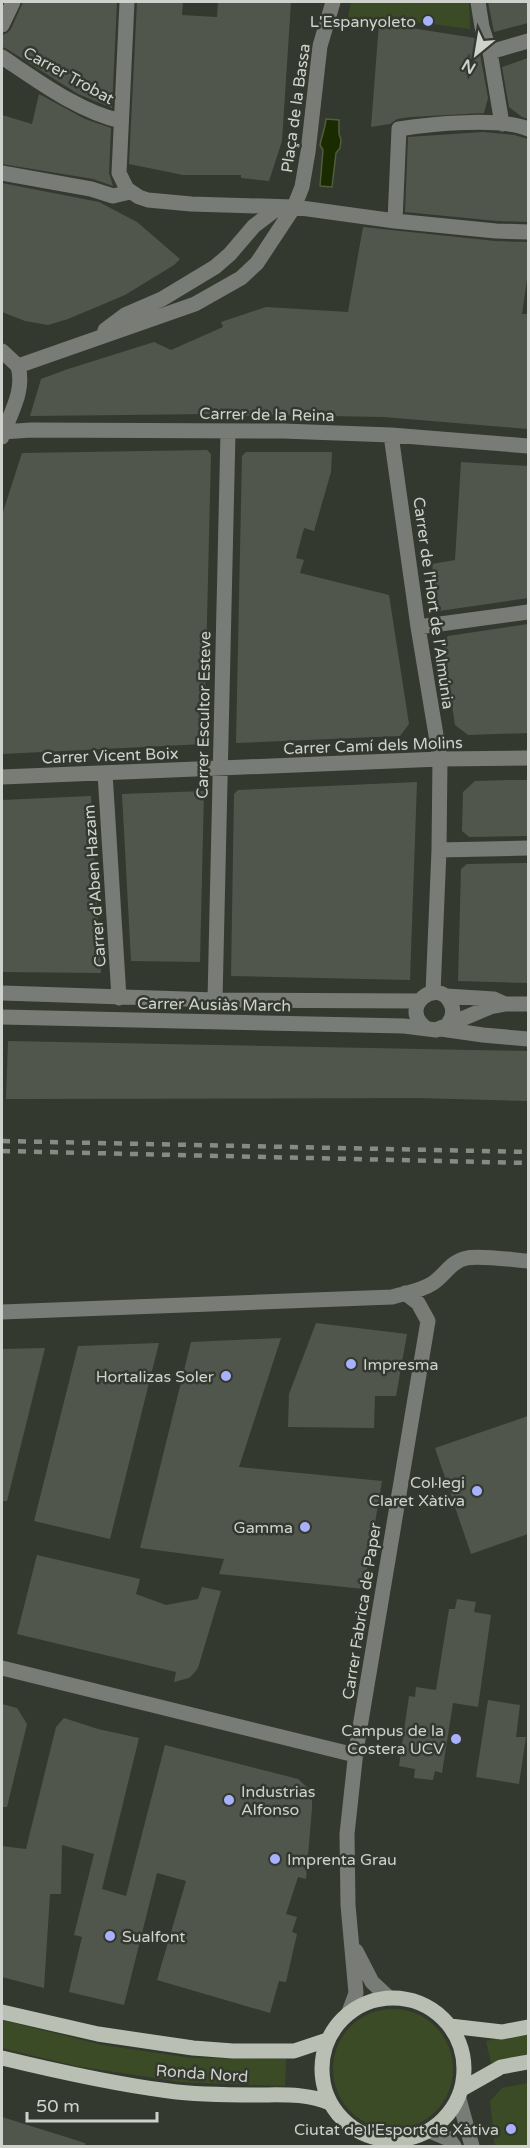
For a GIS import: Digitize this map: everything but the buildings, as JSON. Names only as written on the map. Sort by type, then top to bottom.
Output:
[{"type":"main road","points":[[388,1998],[411,2000],[433,2010],[450,2026],[461,2045],[465,2067],[460,2094],[447,2117],[430,2131],[412,2138],[393,2141],[374,2138],[356,2131],[341,2119],[330,2103],[322,2082],[321,2061],[327,2040],[336,2025],[349,2012],[367,2002],[388,1998]]},
{"type":"main road","name":"Ronda Nord","points":[[2,2012],[98,2034],[193,2048],[233,2051],[294,2051],[327,2040]]},
{"type":"main road","points":[[450,2026],[502,2032],[528,2026]]},
{"type":"main road","name":"Ronda Nord","points":[[2,2058],[170,2091],[314,2096],[330,2103]]},
{"type":"main road","points":[[460,2094],[501,2067],[528,2062]]},
{"type":"street","points":[[2,25],[13,2]]},
{"type":"street","points":[[127,2],[119,173],[124,185],[138,197],[191,204],[287,207],[395,221],[528,232]]},
{"type":"street","points":[[478,2],[482,27],[490,52],[502,124]]},
{"type":"street","name":"Plaça de la Bassa","points":[[18,366],[195,304],[241,278],[257,263],[306,172],[320,46],[331,6]]},
{"type":"street","points":[[490,52],[528,41]]},
{"type":"street","name":"Carrer Trobat","points":[[2,57],[86,108],[121,122]]},
{"type":"street","points":[[395,221],[399,129],[454,123],[502,124],[528,129]]},
{"type":"street","points":[[2,173],[91,189],[109,195],[118,196],[130,192]]},
{"type":"street","points":[[92,339],[125,315],[162,299],[215,267],[230,254],[254,226],[287,207]]},
{"type":"street","points":[[2,351],[18,366],[21,376],[18,399],[2,434]]},
{"type":"street","name":"Carrer de la Reina","points":[[2,434],[228,432],[391,435],[528,446]]},
{"type":"street","name":"Carrer Escultor Esteve","points":[[215,1000],[228,432]]},
{"type":"street","name":"Carrer de l'Hort de l'Almúnia","points":[[391,435],[418,627],[440,759],[440,994]]},
{"type":"street","points":[[418,627],[528,612]]},
{"type":"street","name":"Carrer Camí dels Molins","points":[[219,769],[440,759],[528,758]]},
{"type":"street","name":"Carrer Vicent Boix","points":[[2,777],[219,769]]},
{"type":"street","name":"Carrer d'Aben Hazam","points":[[105,773],[119,998]]},
{"type":"street","points":[[439,850],[528,848]]},
{"type":"street","name":"Carrer Ausiàs March","points":[[2,993],[215,1000],[419,1001]]},
{"type":"street","points":[[428,994],[440,994],[452,1005],[450,1022],[438,1027],[421,1024],[416,1013],[419,1001],[428,994]]},
{"type":"street","name":"Carrer Ausiàs March","points":[[440,994],[494,999],[506,1004]]},
{"type":"street","name":"Carrer Ausiàs March","points":[[438,1027],[490,1007],[528,1004]]},
{"type":"street","name":"Carrer Ausiàs March","points":[[2,1017],[438,1027],[465,1033],[528,1039]]},
{"type":"street","points":[[2,1312],[392,1297],[435,1282],[454,1263],[465,1258],[528,1261]]},
{"type":"street","name":"Carrer Fabrica de Paper","points":[[349,2012],[356,1993],[348,1905],[347,1853],[356,1755],[428,1322],[418,1303],[405,1293]]},
{"type":"street","points":[[2,1668],[356,1755]]},
{"type":"street","name":"Carrer Fabrica de Paper","points":[[352,1944],[372,1982],[388,1998]]},
{"type":"street","points":[[460,2094],[472,2146]]},
{"type":"street","points":[[430,2131],[449,2139],[454,2146]]},
{"type":"shaded area","points":[[351,2],[469,2],[470,29],[379,17],[372,21],[348,17]]},
{"type":"shaded area","points":[[326,119],[339,120],[341,140],[340,148],[336,153],[332,187],[320,186],[323,150],[320,145]]},
{"type":"shaded area","points":[[393,2009],[416,2014],[435,2027],[448,2046],[453,2069],[448,2092],[435,2111],[416,2124],[393,2129],[370,2124],[351,2111],[338,2092],[333,2069],[338,2046],[351,2027],[370,2014]]},
{"type":"shaded area","points":[[2,2020],[102,2045],[192,2058],[286,2059],[285,2086],[180,2082],[76,2066],[2,2048]]},
{"type":"shaded area","points":[[528,2033],[528,2056],[491,2063],[486,2041]]},
{"type":"shaded area","name":"Ciutat de l'Esport de Xàtiva","points":[[528,2083],[528,2146],[495,2146],[490,2101],[502,2088]]},
{"type":"railway","points":[[2,1141],[528,1152]]},
{"type":"railway","points":[[2,1151],[528,1163]]},
{"type":"place","name":"L'Espanyoleto","points":[[428,21]]},
{"type":"place","name":"Impresma","points":[[351,1364]]},
{"type":"place","name":"Hortalizas Soler","points":[[226,1376]]},
{"type":"place","name":"Col·legi Claret Xàtiva","points":[[477,1491]]},
{"type":"place","name":"Gamma","points":[[305,1527]]},
{"type":"place","name":"Campus de la Costera UCV","points":[[456,1739]]},
{"type":"place","name":"Industrias Alfonso","points":[[229,1800]]},
{"type":"place","name":"Imprenta Grau","points":[[275,1859]]},
{"type":"place","name":"Sualfont","points":[[110,1936]]},
{"type":"place","name":"Ciutat de l'Esport de Xàtiva","points":[[511,2129]]}]
